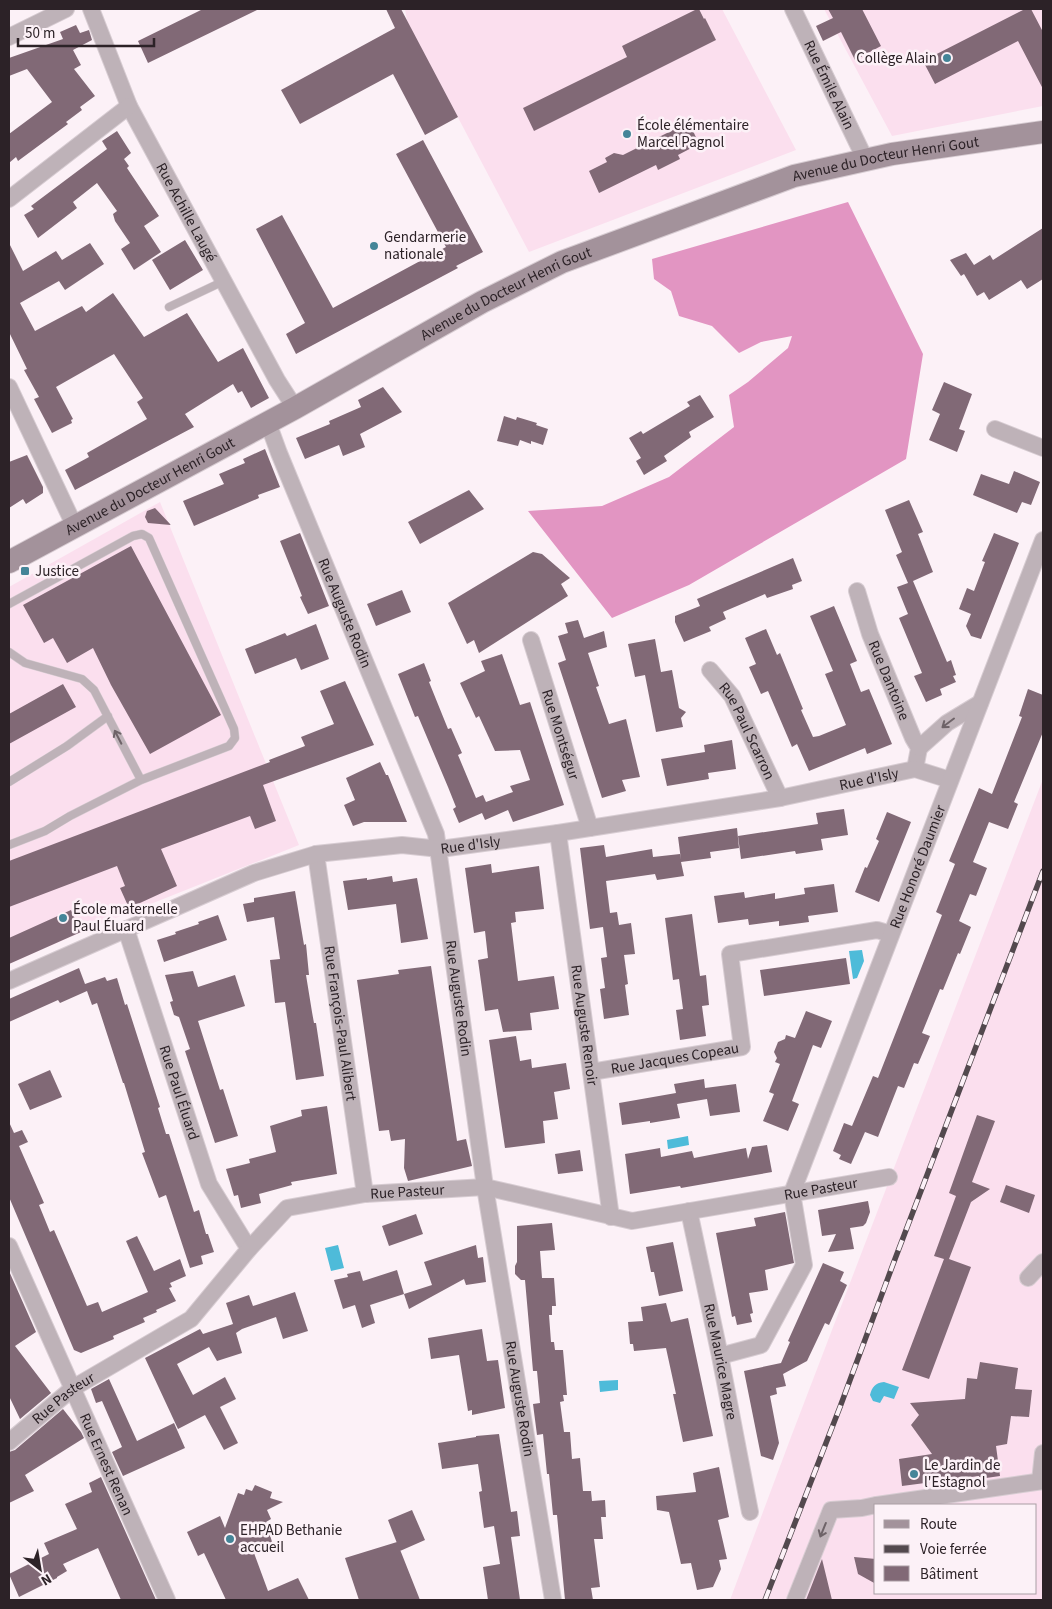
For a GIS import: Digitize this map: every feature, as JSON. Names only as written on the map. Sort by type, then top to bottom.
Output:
[{"type":"main road","name":"Avenue du Docteur Henri Gout","points":[[9,562],[268,423],[482,302],[562,262],[794,176],[865,159],[1043,132]]},
{"type":"street","points":[[9,37],[66,9]]},
{"type":"street","name":"Rue Achille Laugé","points":[[91,9],[129,106],[277,380],[295,408]]},
{"type":"street","name":"Rue Émile Alain","points":[[793,9],[865,159]]},
{"type":"street","points":[[9,199],[129,106]]},
{"type":"street","points":[[9,387],[76,527]]},
{"type":"street","name":"Rue Auguste Rodin","points":[[268,423],[282,462],[436,834],[440,849],[485,1187],[553,1600]]},
{"type":"street","points":[[995,429],[1043,448]]},
{"type":"street","name":"Rue Honoré Daumier","points":[[792,1193],[1043,540]]},
{"type":"street","name":"Rue Dantoine","points":[[857,591],[870,634],[913,738],[919,748]]},
{"type":"street","name":"Rue Montségur","points":[[531,640],[590,828]]},
{"type":"street","name":"Rue Paul Scarron","points":[[710,670],[732,696],[780,798]]},
{"type":"street","points":[[915,769],[919,748],[947,723],[980,703]]},
{"type":"street","name":"Rue d'Isly","points":[[9,981],[254,873],[316,854],[402,845],[440,849],[558,833],[780,798],[915,769],[950,780]]},
{"type":"street","name":"Rue Auguste Renoir","points":[[558,833],[611,1216]]},
{"type":"street","name":"Rue François-Paul Alibert","points":[[316,854],[366,1194]]},
{"type":"street","name":"Rue Paul Éluard","points":[[126,929],[210,1184],[249,1249]]},
{"type":"street","name":"Rue Jacques Copeau","points":[[591,1072],[742,1047],[730,954],[877,930],[891,934]]},
{"type":"street","name":"Rue Pasteur","points":[[9,1442],[73,1388],[191,1319],[249,1249],[287,1208],[366,1194],[485,1187],[632,1221],[889,1176]]},
{"type":"street","points":[[720,1356],[761,1345],[804,1265],[792,1193]]},
{"type":"street","name":"Rue Maurice Magre","points":[[688,1211],[720,1356],[750,1512]]},
{"type":"street","name":"Rue Ernest Renan","points":[[9,1246],[167,1600]]},
{"type":"street","points":[[1028,1278],[1043,1262]]},
{"type":"street","points":[[883,1504],[1042,1481],[1043,1453]]},
{"type":"street","points":[[795,1600],[831,1510],[874,1505]]},
{"type":"lane","points":[[169,307],[224,281]]},
{"type":"lane","points":[[9,604],[134,536],[142,534],[149,538],[234,729],[235,738],[229,746],[141,780],[70,816],[45,831],[9,845]]},
{"type":"lane","points":[[9,652],[25,663],[82,679],[94,690],[141,780]]},
{"type":"lane","points":[[9,782],[68,746],[108,716]]},
{"type":"shaded area","name":"École élémentaire Marcel Pagnol","points":[[405,9],[722,9],[796,150],[529,252],[407,21]]},
{"type":"shaded area","name":"Collège Alain","points":[[824,9],[1043,9],[1043,106],[892,136]]},
{"type":"shaded area","points":[[848,202],[923,354],[906,459],[689,585],[612,618],[528,511],[602,506],[669,477],[734,427],[729,395],[748,382],[788,348],[792,336],[761,342],[739,353],[712,326],[679,316],[671,291],[654,279],[652,259]]},
{"type":"shaded area","points":[[160,502],[299,845],[93,927],[9,964],[9,587]]},
{"type":"shaded area","points":[[1043,779],[1043,1600],[730,1600],[791,1437]]},
{"type":"water","points":[[862,950],[864,961],[857,978],[853,979],[849,951]]},
{"type":"water","points":[[688,1136],[689,1145],[668,1149],[667,1140]]},
{"type":"water","points":[[338,1245],[344,1268],[331,1271],[325,1248]]},
{"type":"water","points":[[618,1380],[618,1390],[600,1392],[599,1381]]},
{"type":"water","points":[[884,1382],[899,1387],[894,1399],[884,1396],[880,1403],[873,1401],[870,1395],[873,1388],[876,1384]]},
{"type":"building","points":[[203,9],[259,9],[148,63],[138,41]]},
{"type":"building","points":[[386,9],[401,9],[458,117],[425,135],[393,74],[300,124],[281,90],[395,28]]},
{"type":"building","points":[[697,9],[705,18],[716,40],[534,131],[523,108],[627,57],[622,46]]},
{"type":"building","points":[[828,9],[862,9],[881,46],[855,60],[841,32],[823,41],[816,26],[833,18]]},
{"type":"building","points":[[1025,9],[1031,9],[1043,32],[1043,89],[1018,41],[935,84],[923,61]]},
{"type":"building","points":[[76,25],[80,33],[89,30],[92,40],[73,50],[81,65],[74,69],[95,96],[80,107],[82,110],[66,122],[68,124],[18,161],[16,157],[9,163],[9,134],[52,102],[27,69],[9,76],[9,58],[63,39],[60,32]]},
{"type":"building","points":[[689,122],[699,144],[678,155],[680,159],[658,170],[656,165],[599,193],[589,171],[607,162],[605,158],[614,153],[623,155]]},
{"type":"building","points":[[117,131],[131,153],[124,159],[129,166],[127,168],[159,216],[144,226],[161,252],[134,270],[121,249],[130,243],[115,221],[113,214],[117,211],[97,183],[73,202],[77,208],[38,238],[24,215],[34,209],[31,206],[107,149],[102,141]]},
{"type":"building","points":[[423,140],[483,252],[456,266],[458,268],[296,354],[286,334],[305,323],[256,229],[282,215],[333,308],[446,247],[396,154]]},
{"type":"building","points":[[1043,228],[1043,279],[1027,289],[1021,280],[989,300],[984,292],[977,296],[964,274],[961,276],[950,260],[966,253],[974,265],[990,255],[993,260]]},
{"type":"building","points":[[185,240],[203,270],[170,290],[152,260]]},
{"type":"building","points":[[9,243],[23,271],[56,251],[62,260],[90,243],[104,264],[65,290],[59,281],[20,303],[35,331],[82,306],[86,312],[113,293],[144,337],[187,313],[218,362],[243,348],[269,398],[251,408],[242,391],[238,393],[233,384],[185,414],[194,427],[75,490],[65,470],[89,457],[87,453],[147,419],[137,402],[143,398],[114,354],[56,387],[73,419],[71,420],[72,423],[52,433],[34,399],[39,397],[24,370],[27,369],[9,332]]},
{"type":"building","points":[[944,382],[972,394],[959,429],[965,431],[957,452],[929,440],[940,414],[932,410]]},
{"type":"building","points":[[383,387],[402,412],[360,434],[365,447],[343,456],[339,445],[305,459],[296,438],[330,424],[329,421],[361,407],[358,400]]},
{"type":"building","points":[[700,395],[714,417],[689,432],[691,437],[664,456],[667,461],[644,475],[636,461],[641,458],[629,438],[641,431],[643,434],[690,406],[687,402]]},
{"type":"building","points":[[504,416],[516,420],[517,417],[537,423],[536,425],[548,429],[543,445],[531,441],[531,444],[520,440],[518,446],[497,441]]},
{"type":"building","points":[[265,449],[280,487],[258,495],[259,498],[194,526],[183,501],[224,484],[219,474],[245,463],[243,459]]},
{"type":"building","points":[[27,455],[43,487],[43,493],[26,504],[23,499],[9,508],[9,462]]},
{"type":"building","points":[[1014,471],[1040,482],[1031,505],[1022,502],[1017,513],[973,495],[981,474],[1009,484]]},
{"type":"building","points":[[469,490],[484,509],[420,544],[408,522]]},
{"type":"building","points":[[909,500],[923,532],[918,534],[933,572],[913,581],[947,662],[951,660],[956,675],[953,676],[956,682],[940,689],[942,695],[926,702],[914,676],[922,673],[899,618],[908,614],[897,587],[908,583],[896,555],[902,552],[885,510]]},
{"type":"building","points":[[155,508],[171,525],[148,523],[145,517],[147,511]]},
{"type":"building","points":[[300,533],[329,606],[308,614],[280,541]]},
{"type":"building","points":[[994,533],[1019,543],[981,639],[971,636],[966,626],[971,614],[959,609],[967,588],[974,591],[985,562],[982,561]]},
{"type":"building","points":[[131,546],[221,715],[150,754],[111,685],[93,648],[67,663],[53,638],[44,643],[23,605]]},
{"type":"building","points":[[533,552],[542,554],[570,578],[561,584],[568,596],[479,653],[474,640],[467,644],[448,603]]},
{"type":"building","points":[[793,558],[802,581],[792,585],[793,589],[767,598],[765,594],[723,612],[726,619],[709,627],[711,631],[684,642],[675,622],[675,616],[700,606],[697,599]]},
{"type":"building","points":[[402,590],[411,612],[376,626],[367,604]]},
{"type":"building","points":[[834,606],[857,661],[850,664],[861,692],[869,689],[892,744],[867,754],[865,748],[809,771],[797,744],[792,747],[768,691],[761,694],[749,667],[756,664],[745,638],[766,629],[777,655],[780,653],[813,737],[819,736],[846,725],[825,674],[833,671],[810,616]]},
{"type":"building","points":[[578,620],[584,638],[604,631],[607,647],[588,653],[599,686],[596,687],[609,724],[626,719],[640,777],[622,780],[626,791],[602,798],[558,663],[566,660],[558,636],[568,633],[565,623]]},
{"type":"building","points":[[316,624],[329,659],[301,670],[296,658],[255,674],[245,649],[285,633],[287,636]]},
{"type":"building","points":[[655,639],[661,672],[672,670],[679,708],[686,712],[681,718],[683,727],[656,732],[645,675],[635,677],[628,644]]},
{"type":"building","points":[[502,654],[520,705],[530,702],[564,805],[513,822],[508,810],[485,820],[482,813],[459,823],[453,809],[456,807],[448,787],[418,716],[415,717],[398,674],[424,663],[431,681],[429,682],[448,729],[451,728],[462,753],[458,755],[476,798],[483,795],[486,802],[513,792],[510,786],[530,780],[520,750],[495,751],[479,716],[476,718],[460,683],[485,671],[481,661]]},
{"type":"building","points":[[345,681],[374,745],[263,785],[276,821],[255,829],[250,816],[161,849],[177,886],[129,908],[120,888],[125,886],[117,866],[9,907],[9,861],[270,762],[269,760],[305,746],[301,737],[334,724],[320,691]]},
{"type":"building","points":[[63,684],[76,707],[9,744],[9,714]]},
{"type":"building","points":[[1028,689],[1043,695],[1043,732],[1014,802],[1018,804],[1008,829],[989,822],[973,862],[987,868],[976,896],[970,894],[959,921],[971,927],[943,990],[940,989],[922,1033],[930,1036],[918,1064],[914,1063],[904,1088],[898,1086],[878,1137],[865,1132],[851,1164],[839,1159],[841,1155],[833,1151],[844,1123],[852,1126],[873,1076],[878,1078],[942,915],[936,912],[955,864],[949,861],[979,788],[992,794],[1022,717],[1019,716]]},
{"type":"building","points":[[732,740],[736,769],[708,773],[709,779],[667,786],[661,759],[705,752],[704,745]]},
{"type":"building","points":[[380,762],[386,775],[388,775],[407,822],[364,822],[353,826],[344,805],[355,800],[346,778]]},
{"type":"building","points":[[844,809],[848,835],[821,839],[823,850],[796,854],[795,851],[741,859],[738,836],[818,824],[816,813]]},
{"type":"building","points":[[887,812],[911,822],[879,902],[855,892],[865,867],[867,868],[879,841],[876,839]]},
{"type":"building","points":[[737,828],[739,848],[710,852],[711,858],[681,862],[684,876],[657,880],[655,874],[606,881],[610,913],[617,912],[619,925],[631,923],[635,954],[624,955],[628,984],[625,985],[629,1015],[604,1019],[600,989],[605,988],[601,958],[607,957],[603,927],[590,929],[580,848],[604,845],[606,857],[652,849],[653,857],[680,854],[681,860],[678,837]]},
{"type":"building","points":[[491,864],[492,873],[539,866],[544,909],[515,912],[516,922],[511,923],[518,981],[554,976],[559,1009],[530,1013],[532,1030],[503,1032],[498,1009],[485,1011],[478,960],[488,958],[485,931],[474,933],[465,868]]},
{"type":"building","points":[[392,876],[393,882],[417,878],[428,939],[401,943],[396,904],[348,910],[343,881]]},
{"type":"building","points":[[834,884],[838,912],[808,916],[809,922],[779,926],[779,921],[749,925],[748,919],[718,923],[714,896],[744,892],[745,898],[775,893],[775,899],[805,894],[804,888]]},
{"type":"building","points":[[295,891],[304,945],[306,944],[309,975],[306,975],[324,1076],[296,1080],[285,1002],[275,1003],[270,960],[280,959],[274,917],[247,922],[243,904],[254,902],[254,898]]},
{"type":"building","points":[[71,910],[81,932],[9,964],[9,938]]},
{"type":"building","points":[[692,914],[700,976],[706,975],[709,1005],[702,1006],[706,1036],[680,1040],[676,1010],[683,1009],[679,979],[673,980],[665,918]]},
{"type":"building","points":[[218,915],[227,940],[164,962],[157,940],[176,934],[175,932]]},
{"type":"building","points":[[846,958],[850,984],[764,996],[760,970]]},
{"type":"building","points":[[431,966],[457,1141],[466,1139],[472,1166],[408,1181],[404,1168],[405,1139],[391,1141],[389,1130],[379,1131],[357,980],[399,974],[398,970]]},
{"type":"building","points":[[79,968],[85,984],[105,977],[107,981],[117,978],[160,1107],[158,1108],[166,1134],[169,1134],[194,1212],[199,1210],[214,1252],[201,1256],[203,1264],[190,1268],[166,1195],[159,1198],[142,1153],[145,1152],[97,1003],[92,1005],[87,991],[60,1003],[58,1000],[9,1022],[9,999]]},
{"type":"building","points":[[193,971],[198,987],[235,975],[245,1006],[198,1021],[220,1090],[223,1089],[238,1136],[215,1143],[185,1051],[190,1049],[179,1017],[174,1015],[170,1002],[173,1001],[165,975]]},
{"type":"building","points":[[806,1011],[832,1021],[821,1048],[813,1045],[792,1101],[799,1104],[788,1131],[763,1121],[774,1094],[769,1092],[780,1064],[775,1062],[777,1058],[774,1052],[778,1042],[785,1039],[786,1035],[795,1038]]},
{"type":"building","points":[[516,1036],[520,1061],[531,1059],[532,1068],[566,1063],[570,1089],[554,1092],[558,1119],[543,1121],[545,1143],[505,1148],[489,1040]]},
{"type":"building","points":[[50,1070],[62,1097],[30,1110],[18,1084]]},
{"type":"building","points":[[704,1079],[705,1088],[736,1084],[740,1112],[710,1116],[707,1099],[677,1104],[680,1118],[622,1125],[619,1103],[676,1093],[674,1084]]},
{"type":"building","points":[[327,1106],[337,1174],[291,1182],[292,1185],[259,1194],[261,1203],[241,1208],[238,1195],[234,1196],[226,1169],[250,1163],[249,1159],[276,1152],[270,1126],[302,1116],[301,1110]]},
{"type":"building","points":[[977,1115],[995,1121],[972,1182],[990,1189],[971,1202],[949,1259],[971,1267],[929,1379],[902,1370],[944,1259],[934,1256],[956,1196],[949,1193]]},
{"type":"building","points":[[9,1122],[14,1133],[22,1130],[28,1142],[19,1146],[44,1203],[39,1205],[50,1232],[54,1230],[87,1306],[98,1302],[102,1312],[148,1292],[126,1241],[137,1236],[154,1271],[180,1259],[186,1276],[170,1283],[172,1287],[169,1288],[176,1301],[143,1318],[145,1322],[113,1336],[114,1339],[81,1353],[74,1350],[9,1197]]},
{"type":"building","points":[[767,1145],[772,1172],[681,1188],[680,1186],[630,1194],[625,1154],[660,1148],[661,1157],[692,1151],[694,1158],[746,1148],[748,1159],[752,1147]]},
{"type":"building","points":[[580,1150],[583,1171],[558,1174],[555,1154]]},
{"type":"building","points":[[1006,1185],[1035,1195],[1029,1213],[1000,1202]]},
{"type":"building","points":[[868,1201],[870,1212],[866,1223],[863,1226],[850,1228],[854,1249],[828,1252],[836,1234],[822,1236],[818,1210]]},
{"type":"building","points":[[785,1212],[794,1263],[765,1270],[768,1290],[749,1293],[753,1313],[750,1314],[752,1322],[737,1325],[735,1316],[732,1317],[716,1233],[756,1226],[754,1218]]},
{"type":"building","points":[[416,1214],[423,1234],[389,1246],[382,1226]]},
{"type":"building","points":[[552,1223],[555,1250],[540,1251],[542,1278],[554,1278],[556,1306],[552,1306],[552,1315],[549,1315],[551,1342],[554,1342],[555,1350],[563,1350],[567,1395],[563,1395],[564,1401],[560,1402],[564,1432],[570,1432],[572,1459],[580,1458],[583,1491],[591,1491],[592,1501],[605,1500],[606,1517],[601,1517],[603,1539],[594,1539],[600,1587],[591,1588],[593,1600],[565,1600],[557,1515],[553,1515],[543,1434],[537,1435],[533,1404],[540,1403],[537,1371],[533,1371],[525,1280],[521,1280],[515,1274],[517,1226]]},
{"type":"building","points":[[673,1242],[683,1291],[659,1296],[654,1272],[651,1272],[646,1247]]},
{"type":"building","points":[[476,1245],[478,1258],[483,1257],[486,1282],[466,1285],[464,1279],[409,1309],[404,1294],[432,1285],[424,1262]]},
{"type":"building","points":[[823,1263],[844,1272],[840,1281],[847,1285],[829,1325],[825,1323],[807,1361],[783,1374],[786,1386],[776,1388],[777,1394],[770,1396],[779,1443],[773,1460],[761,1456],[744,1371],[781,1363],[790,1342],[788,1341]]},
{"type":"building","points":[[397,1270],[404,1294],[370,1305],[375,1323],[362,1328],[355,1305],[343,1309],[334,1280],[348,1277],[347,1274],[360,1271],[363,1281]]},
{"type":"building","points":[[9,1271],[36,1332],[15,1346],[51,1393],[20,1419],[9,1396]]},
{"type":"building","points":[[295,1292],[308,1331],[283,1339],[276,1317],[236,1333],[242,1353],[217,1361],[209,1347],[177,1364],[193,1395],[225,1377],[236,1399],[220,1407],[238,1443],[224,1450],[205,1415],[178,1429],[145,1358],[200,1329],[203,1334],[233,1324],[226,1303],[249,1295],[253,1306]]},
{"type":"building","points":[[666,1303],[671,1322],[688,1318],[713,1436],[683,1442],[673,1394],[676,1394],[666,1348],[634,1351],[633,1344],[630,1344],[628,1322],[643,1321],[641,1307]]},
{"type":"building","points":[[482,1329],[487,1361],[498,1360],[505,1408],[472,1415],[472,1410],[468,1411],[459,1355],[431,1359],[428,1338]]},
{"type":"building","points":[[980,1362],[1018,1368],[1015,1389],[1032,1390],[1029,1417],[1011,1416],[1007,1444],[996,1446],[1000,1476],[979,1479],[979,1476],[902,1486],[899,1459],[932,1454],[911,1425],[919,1415],[910,1403],[965,1399],[967,1378],[977,1379]]},
{"type":"building","points":[[109,1379],[137,1441],[174,1423],[185,1448],[123,1476],[112,1452],[122,1447],[102,1401],[96,1403],[91,1389]]},
{"type":"building","points":[[63,1409],[84,1438],[25,1475],[34,1491],[9,1503],[9,1452],[15,1450]]},
{"type":"building","points":[[499,1434],[511,1512],[517,1511],[520,1536],[511,1537],[520,1600],[488,1600],[483,1567],[500,1564],[494,1526],[484,1528],[479,1492],[482,1491],[478,1464],[442,1469],[438,1443]]},
{"type":"building","points":[[719,1467],[729,1517],[718,1520],[727,1559],[719,1560],[721,1569],[713,1587],[697,1590],[691,1563],[681,1564],[669,1512],[657,1510],[656,1496],[696,1492],[693,1473]]},
{"type":"building","points":[[101,1477],[156,1600],[121,1600],[98,1548],[63,1564],[67,1571],[19,1597],[9,1574],[49,1554],[44,1543],[77,1529],[65,1504],[92,1492],[89,1483]]},
{"type":"building","name":"EHPAD Bethanie accueil","points":[[255,1485],[272,1492],[270,1498],[283,1502],[267,1510],[271,1519],[266,1522],[273,1545],[254,1553],[268,1591],[298,1578],[309,1600],[226,1600],[204,1553],[198,1556],[187,1532],[220,1516],[225,1528],[238,1493],[244,1495],[246,1489],[252,1491]]},
{"type":"building","points":[[412,1510],[425,1540],[400,1551],[388,1520]]},
{"type":"building","points":[[397,1542],[420,1600],[359,1600],[345,1558]]},
{"type":"building","points":[[854,1557],[874,1559],[874,1583],[858,1574]]},
{"type":"building","points":[[822,1559],[832,1600],[806,1600]]},
{"type":"railway","points":[[765,1600],[1043,871]]},
{"type":"place","name":"Collège Alain","points":[[947,58]]},
{"type":"place","name":"École élémentaire Marcel Pagnol","points":[[627,134]]},
{"type":"place","name":"Gendarmerie nationale","points":[[374,246]]},
{"type":"place","name":"Justice","points":[[25,571]]},
{"type":"place","name":"École maternelle Paul Éluard","points":[[63,918]]},
{"type":"place","name":"Le Jardin de l'Estagnol","points":[[914,1474]]},
{"type":"place","name":"EHPAD Bethanie accueil","points":[[230,1539]]}]
